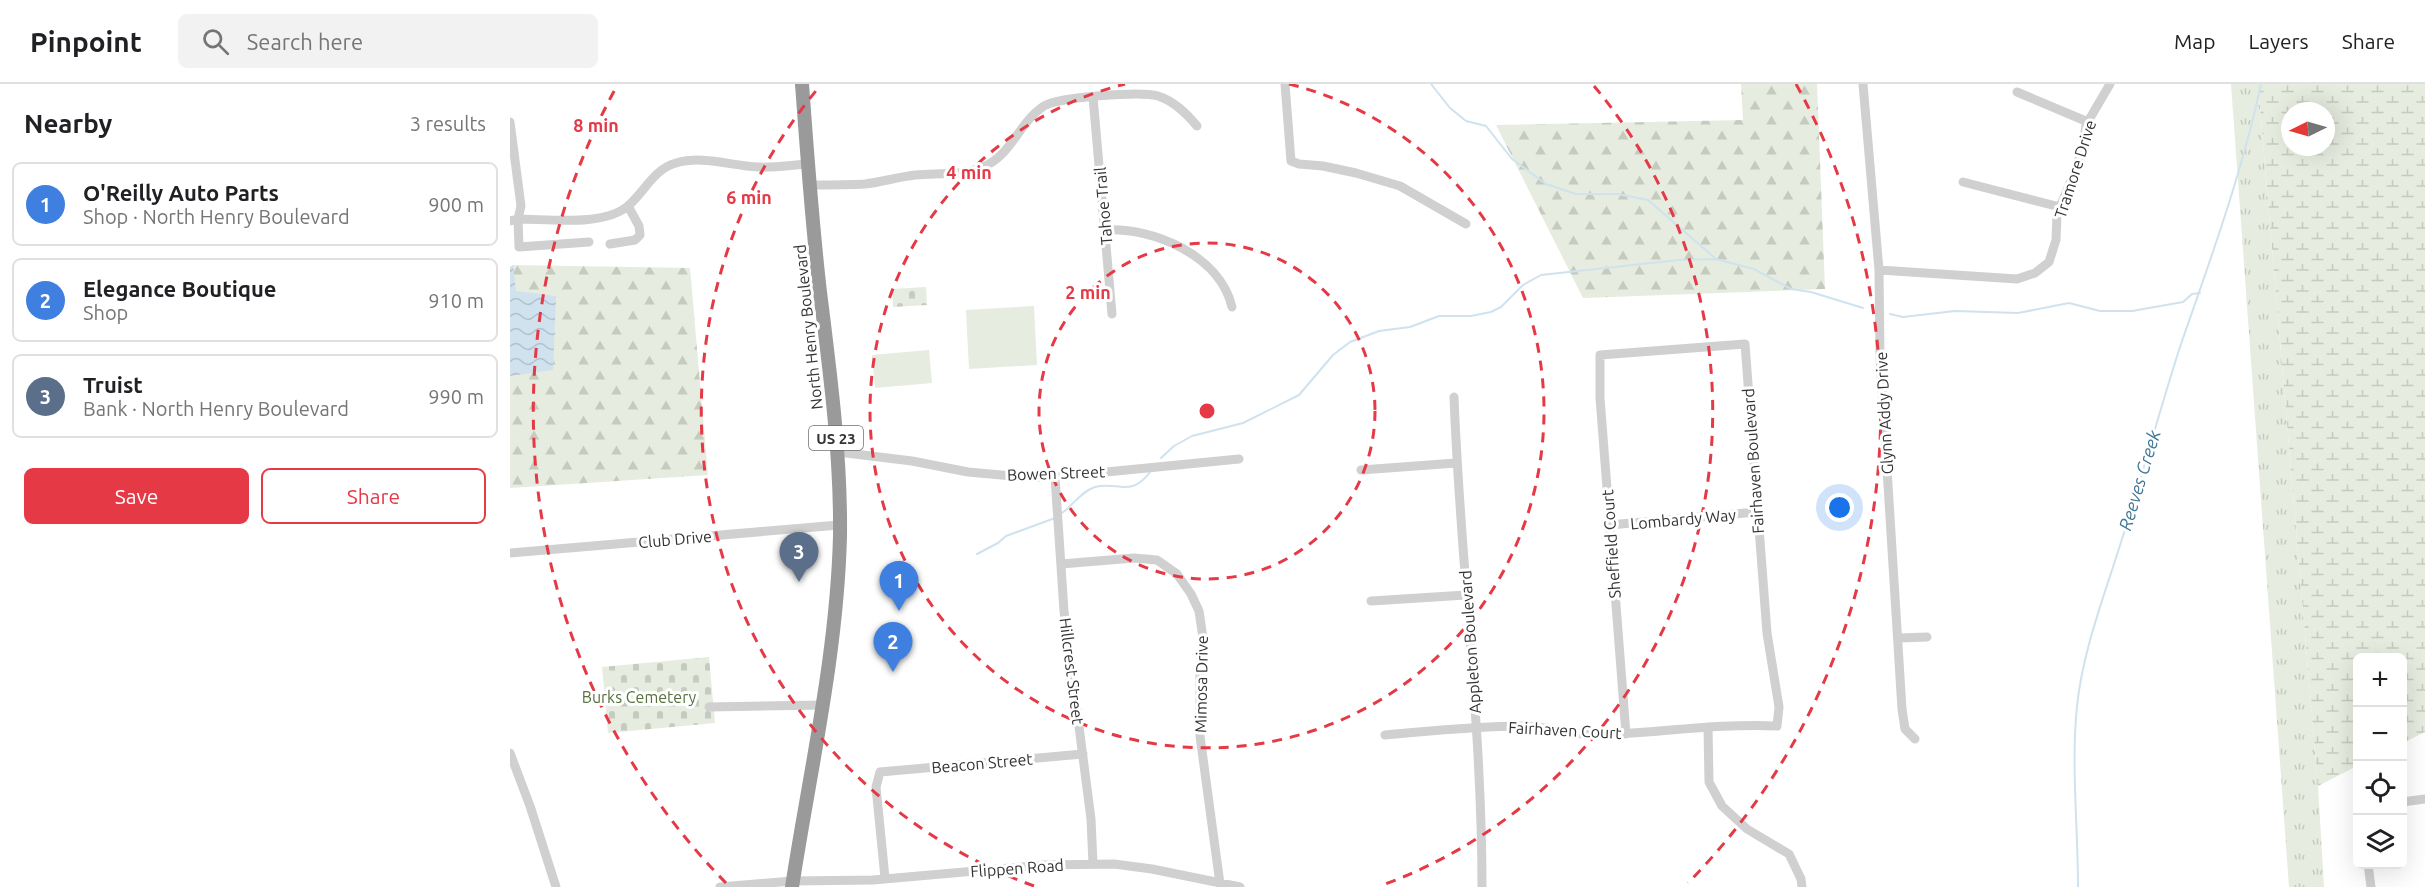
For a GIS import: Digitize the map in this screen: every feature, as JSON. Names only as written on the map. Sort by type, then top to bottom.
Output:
[{"type":"highway","name":"North Henry Boulevard","points":[[792,884],[824,705],[835,616],[840,525],[838,452],[810,185],[802,84]]},
{"type":"street","points":[[1284,84],[1292,161],[1356,173],[1400,186],[1466,224]]},
{"type":"street","name":"Glynn Addy Drive","points":[[1863,84],[1879,270],[1881,368],[1905,729],[1915,739]]},
{"type":"street","name":"Tramore Drive","points":[[1879,270],[2017,279],[2035,273],[2049,262],[2056,240],[2057,214],[2075,171],[2088,122],[2110,84]]},
{"type":"street","points":[[2017,92],[2088,122]]},
{"type":"street","points":[[810,185],[866,184],[913,175],[964,172],[983,167],[1008,149],[1026,121],[1045,105],[1058,101],[1093,97],[1155,95],[1182,109],[1197,126]]},
{"type":"street","name":"Tahoe Trail","points":[[1093,97],[1112,314]]},
{"type":"street","points":[[510,122],[521,206],[514,220],[519,247],[589,242]]},
{"type":"street","points":[[514,220],[595,219],[611,215],[628,206],[662,168],[677,162],[711,161],[757,167],[808,164]]},
{"type":"street","points":[[1963,182],[2060,207]]},
{"type":"street","points":[[610,243],[635,240],[640,235],[639,226],[628,206]]},
{"type":"street","points":[[1105,230],[1123,229],[1144,233],[1196,255],[1216,274],[1225,288],[1232,307]]},
{"type":"street","name":"Fairhaven Boulevard","points":[[1600,355],[1745,344],[1767,633],[1779,706],[1778,723]]},
{"type":"street","name":"Sheffield Court","points":[[1600,355],[1600,398],[1626,734]]},
{"type":"street","name":"Appleton Boulevard","points":[[1454,397],[1456,463],[1476,727],[1482,887]]},
{"type":"street","name":"Bowen Street","points":[[838,452],[912,461],[968,472],[1023,477],[1055,477],[1239,459]]},
{"type":"street","points":[[1361,470],[1456,463]]},
{"type":"street","name":"Hillcrest Street","points":[[1055,477],[1064,611],[1091,819],[1093,864]]},
{"type":"street","name":"Lombardy Way","points":[[1609,525],[1757,512]]},
{"type":"street","name":"Club Drive","points":[[510,553],[840,525]]},
{"type":"street","name":"Mimosa Drive","points":[[1061,564],[1134,558],[1157,560],[1177,574],[1191,594],[1199,611],[1203,638],[1200,674],[1200,736],[1220,884]]},
{"type":"street","points":[[1371,601],[1466,595]]},
{"type":"street","points":[[1900,638],[1927,637]]},
{"type":"street","points":[[709,707],[824,705]]},
{"type":"street","name":"Fairhaven Court","points":[[1385,735],[1476,727],[1525,726],[1587,735],[1626,734],[1708,727],[1777,726],[1778,723]]},
{"type":"street","points":[[1708,727],[1709,782],[1722,806],[1747,828],[1789,854],[1801,879],[1802,887]]},
{"type":"street","points":[[510,753],[556,887]]},
{"type":"street","name":"Beacon Street","points":[[885,878],[876,786],[881,771],[1083,754]]},
{"type":"street","points":[[2407,801],[2425,799]]},
{"type":"street","name":"Flippen Road","points":[[720,887],[874,884],[885,878],[1045,865],[1114,864],[1152,869],[1240,887]]},
{"type":"street","points":[[2369,869],[2371,887]]},
{"type":"green space","points":[[1741,84],[1817,84],[1825,289],[1583,298],[1496,125],[1743,120]]},
{"type":"green space","points":[[2231,84],[2258,84],[2318,786],[2324,887],[2289,887]]},
{"type":"green space","points":[[2258,84],[2425,84],[2425,732],[2407,741],[2407,653],[2353,653],[2353,768],[2318,786]]},
{"type":"green space","points":[[513,265],[690,268],[708,475],[510,488],[510,267]]},
{"type":"green space","points":[[926,287],[927,305],[893,307],[892,289]]},
{"type":"green space","points":[[1034,306],[1037,365],[969,369],[966,310]]},
{"type":"green space","points":[[929,350],[932,383],[875,388],[872,355]]},
{"type":"green space","name":"Burks Cemetery","points":[[709,657],[715,723],[608,733],[602,667]]},
{"type":"water","points":[[513,265],[516,291],[556,296],[553,370],[510,376],[510,267]]},
{"type":"waterway","points":[[1431,84],[1450,108],[1466,121],[1486,126],[1512,159],[1546,184],[1576,194],[1618,194],[1648,200],[1716,259],[1754,269],[1791,289],[1811,292],[1863,308]]},
{"type":"waterway","name":"Reeves Creek","points":[[2078,887],[2075,728],[2084,664],[2173,368],[2235,183],[2261,84]]},
{"type":"waterway","points":[[1161,458],[1174,446],[1192,436],[1243,423],[1299,395],[1333,355],[1350,342],[1379,331],[1410,327],[1439,316],[1471,316],[1491,312],[1501,307],[1523,285],[1541,275],[1679,260],[1716,259]]},
{"type":"waterway","points":[[1890,314],[1903,317],[1955,311],[2018,313],[2069,303],[2100,311],[2132,311],[2183,302],[2192,294],[2200,293]]},
{"type":"waterway","points":[[1062,513],[1090,489],[1103,486],[1130,487],[1143,480],[1150,472]]},
{"type":"waterway","points":[[977,554],[1006,536],[1055,518]]},
{"type":"place","name":"Truist","points":[[799,582]]},
{"type":"place","name":"O'Reilly Auto Parts","points":[[899,611]]},
{"type":"place","name":"Elegance Boutique","points":[[893,672]]}]
